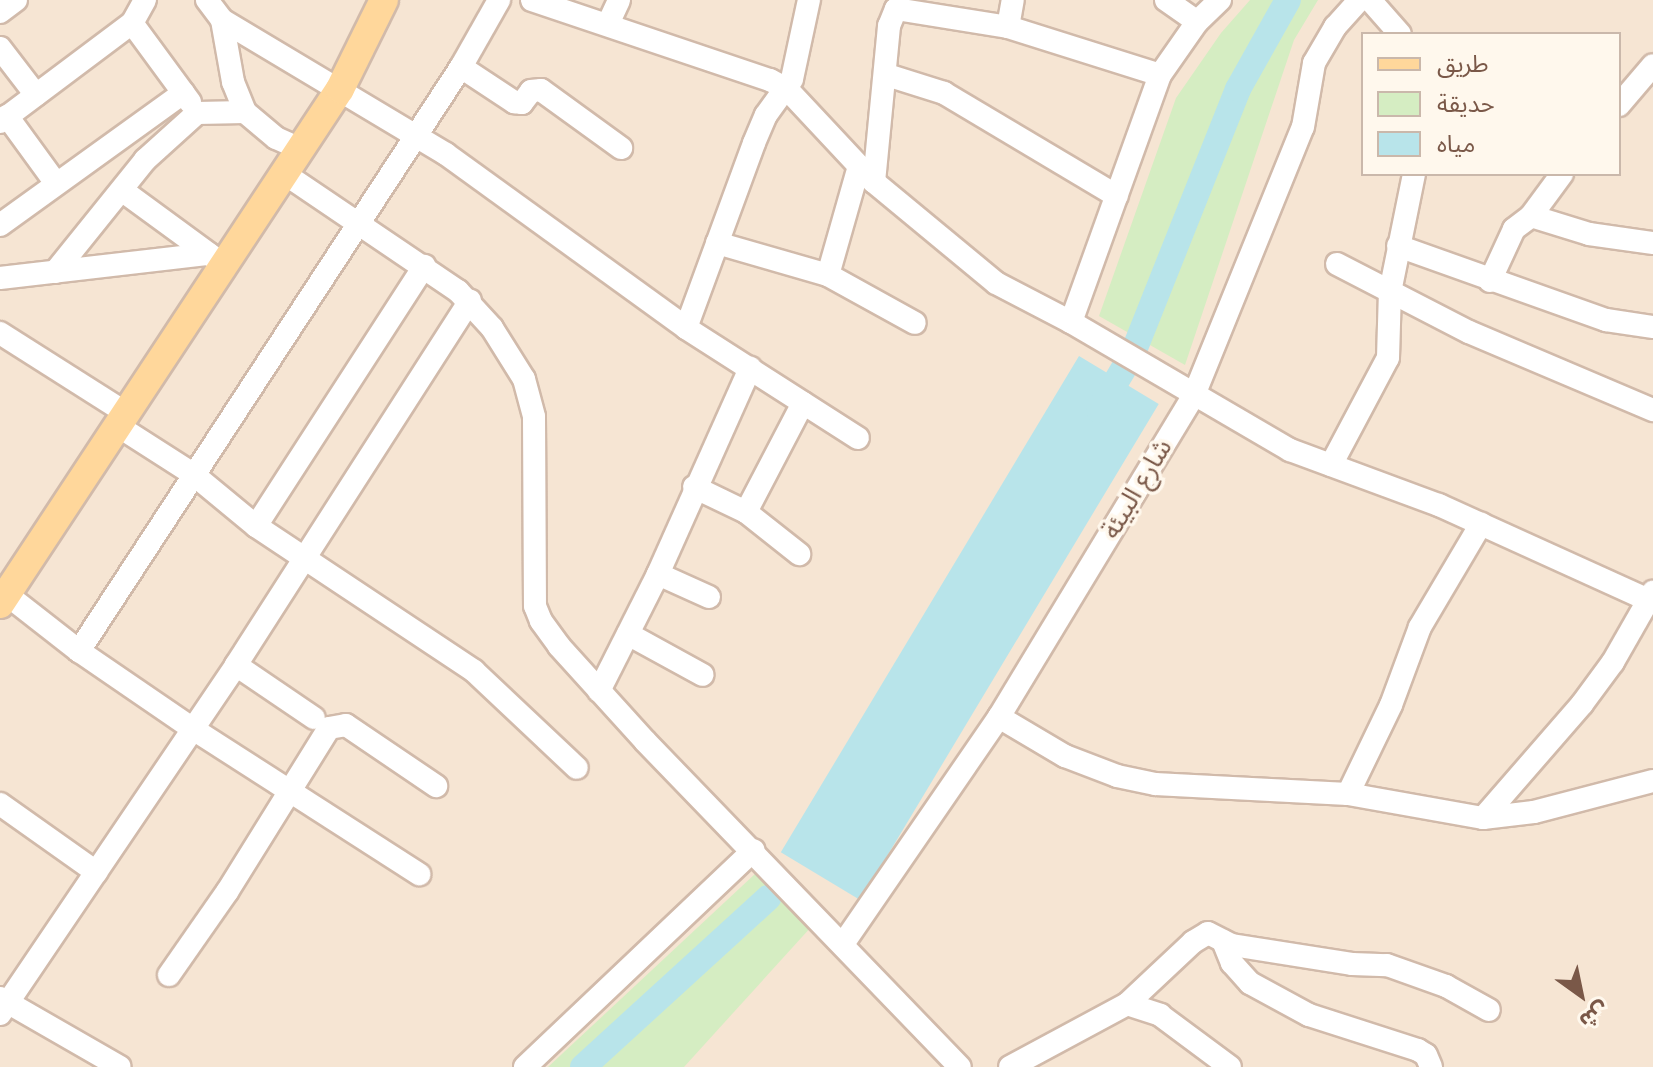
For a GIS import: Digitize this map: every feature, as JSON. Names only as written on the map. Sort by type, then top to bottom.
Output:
[{"type":"main road","points":[[5,591],[122,420],[217,260],[285,174],[340,89],[384,0]]},
{"type":"street","points":[[207,0],[222,20],[446,154],[686,328],[858,438]]},
{"type":"street","points":[[79,651],[461,67],[499,0]]},
{"type":"street","points":[[535,0],[737,67],[787,89],[866,174],[996,283],[1071,322],[1290,450],[1481,524],[1651,598],[1613,662],[1582,704],[1483,818]]},
{"type":"street","points":[[608,24],[619,0]]},
{"type":"street","points":[[1008,27],[1013,0]]},
{"type":"street","points":[[1166,0],[1197,22]]},
{"type":"street","points":[[1071,322],[1160,75],[1197,22],[1220,0]]},
{"type":"street","name":"شارع البيئة","points":[[843,944],[999,717],[1194,395],[1303,127],[1314,63],[1335,27],[1359,0]]},
{"type":"street","points":[[1370,0],[1398,32]]},
{"type":"street","points":[[686,328],[766,115],[787,89],[807,1]]},
{"type":"street","points":[[55,182],[3,119],[140,7],[183,93],[197,113]]},
{"type":"street","points":[[828,275],[866,174],[887,75],[889,26],[896,9],[1008,27],[1160,75]]},
{"type":"street","points":[[222,20],[233,82],[245,112],[276,138],[301,149]]},
{"type":"street","points":[[0,48],[36,95]]},
{"type":"street","points":[[1621,103],[1653,65]]},
{"type":"street","points":[[461,67],[514,102],[522,103],[531,91],[541,90],[621,148]]},
{"type":"street","points":[[887,75],[944,93],[1117,196]]},
{"type":"street","points":[[2,220],[183,93]]},
{"type":"street","points":[[55,272],[145,160],[197,113],[245,112]]},
{"type":"street","points":[[285,174],[424,266],[470,301],[511,353],[531,400],[536,478],[535,606],[559,646],[960,1067]]},
{"type":"street","points":[[1331,465],[1388,358],[1390,292],[1414,176]]},
{"type":"street","points":[[1490,281],[1507,239],[1531,216],[1561,176]]},
{"type":"street","points":[[123,191],[217,260]]},
{"type":"street","points":[[1531,216],[1589,234],[1653,243]]},
{"type":"street","points":[[717,243],[828,275],[915,323]]},
{"type":"street","points":[[1398,246],[1606,320],[1653,327]]},
{"type":"street","points":[[0,278],[217,260]]},
{"type":"street","points":[[1337,264],[1469,332],[1653,410]]},
{"type":"street","points":[[256,526],[424,266]]},
{"type":"street","points":[[120,1067],[3,1005],[236,665],[470,301]]},
{"type":"street","points":[[0,333],[122,420],[256,526],[474,671],[577,768]]},
{"type":"street","points":[[599,691],[658,574],[694,487],[750,368]]},
{"type":"street","points":[[746,512],[803,403]]},
{"type":"street","points":[[694,487],[746,512],[799,554]]},
{"type":"street","points":[[1348,794],[1391,705],[1425,617],[1481,524]]},
{"type":"street","points":[[658,574],[709,597]]},
{"type":"street","points":[[5,591],[79,651],[193,729],[419,874]]},
{"type":"street","points":[[628,634],[703,675]]},
{"type":"street","points":[[236,665],[314,718]]},
{"type":"street","points":[[999,717],[1065,756],[1117,776],[1155,784],[1348,794],[1483,818],[1534,812],[1653,781]]},
{"type":"street","points":[[169,975],[227,892],[322,734],[340,724],[436,786]]},
{"type":"street","points":[[0,804],[96,872]]},
{"type":"street","points":[[525,1067],[754,850]]},
{"type":"street","points":[[1010,1067],[1127,1004],[1208,933],[1223,941],[1352,964],[1387,965],[1446,986],[1489,1010]]},
{"type":"street","points":[[1223,941],[1232,963],[1250,983],[1309,1015],[1418,1050],[1426,1055],[1431,1067]]},
{"type":"street","points":[[1127,1004],[1160,1015],[1230,1067]]},
{"type":"shaded area","points":[[0,0],[1653,0],[1653,1067],[0,1067]]},
{"type":"green space","points":[[1250,0],[1318,0],[1294,40],[1185,365],[1099,316],[1176,98],[1221,33]]},
{"type":"green space","points":[[756,873],[812,926],[684,1067],[548,1067]]},
{"type":"water","points":[[1079,356],[1159,404],[861,900],[781,852]]},
{"type":"waterway","points":[[1099,410],[1133,353],[1238,89],[1288,0]]},
{"type":"waterway","points":[[583,1067],[768,898]]}]
